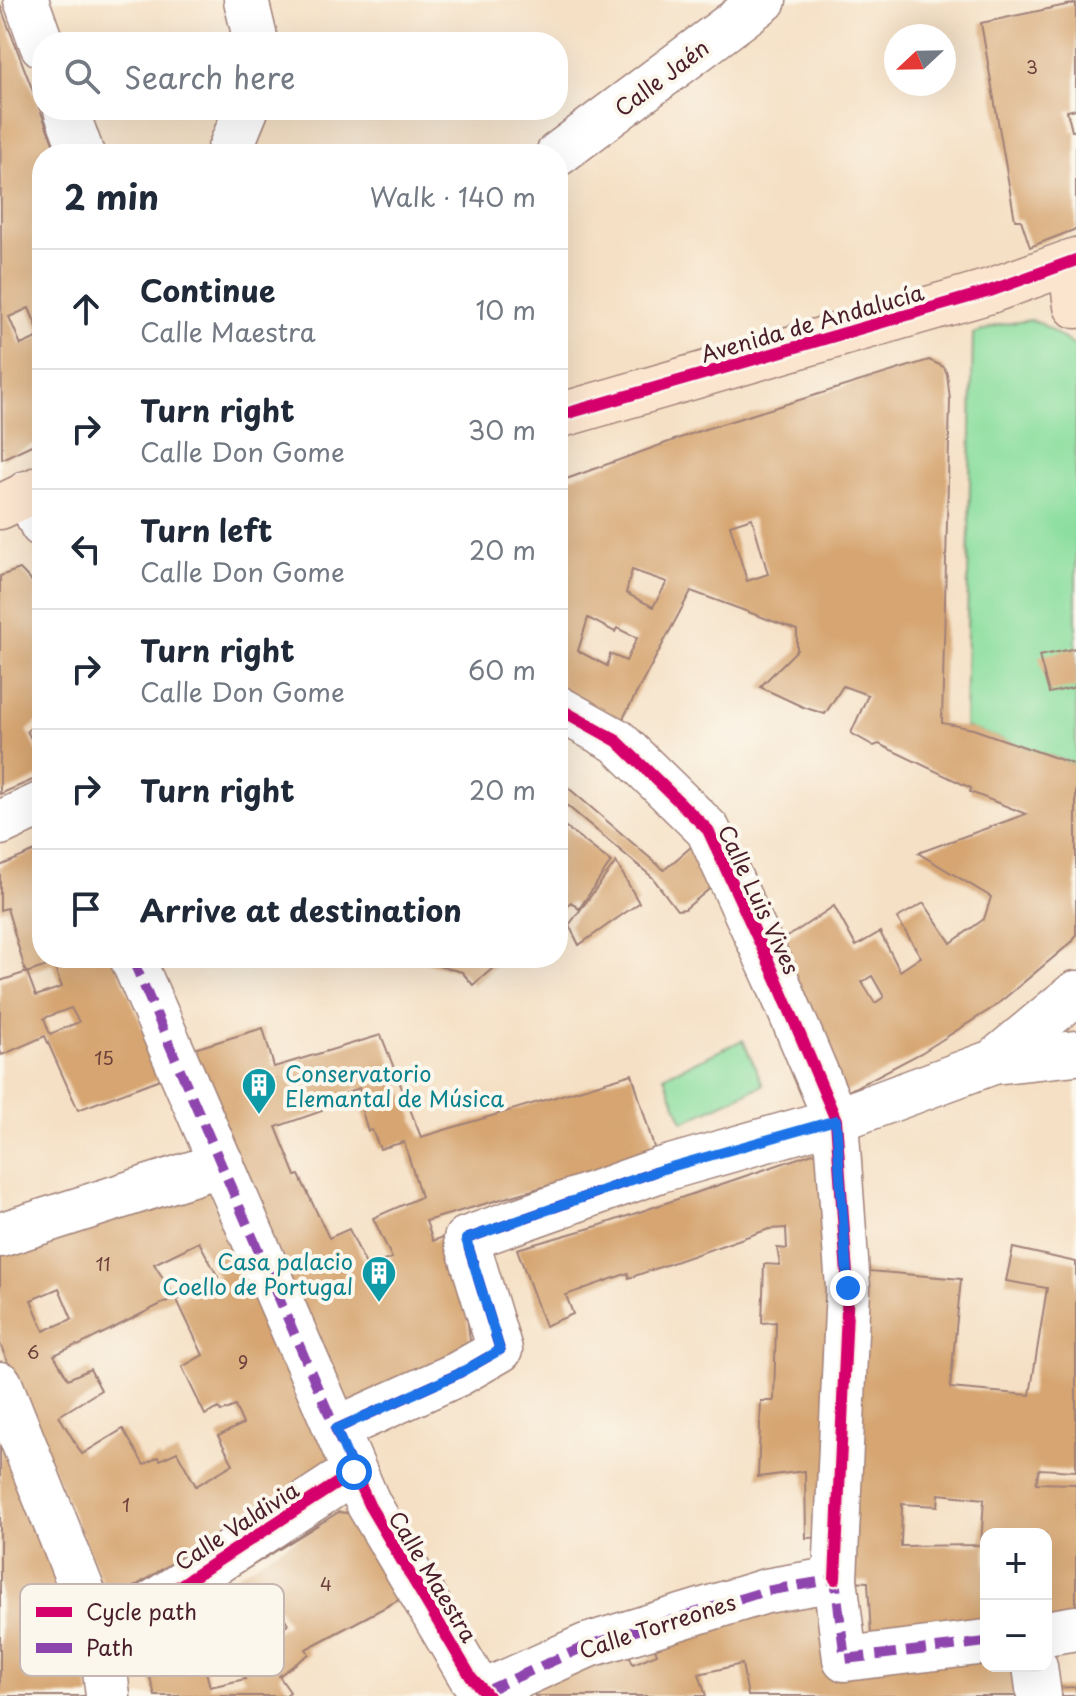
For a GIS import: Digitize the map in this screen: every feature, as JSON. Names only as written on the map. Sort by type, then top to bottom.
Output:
[{"type":"street","points":[[26,0],[37,32]]},
{"type":"street","points":[[246,0],[254,32]]},
{"type":"street","name":"Calle Jaén","points":[[568,147],[764,0]]},
{"type":"street","points":[[70,120],[78,144]]},
{"type":"street","points":[[232,144],[242,120]]},
{"type":"street","name":"Avenida de Andalucía","points":[[568,413],[990,291],[1076,260]]},
{"type":"street","points":[[1076,269],[1073,284],[1076,306]]},
{"type":"street","name":"Calle Luis Vives","points":[[568,714],[617,741],[708,830],[776,978],[836,1120],[848,1288],[835,1579],[845,1659],[980,1643]]},
{"type":"street","points":[[0,823],[32,809]]},
{"type":"street","name":"Calle Maestra","points":[[136,968],[369,1505],[471,1677],[487,1694]]},
{"type":"street","points":[[993,1062],[1076,993]]},
{"type":"street","points":[[336,1429],[458,1374],[500,1350],[466,1239],[660,1170],[836,1120],[993,1062],[1076,1053]]},
{"type":"street","points":[[2,1231],[222,1164]]},
{"type":"street","points":[[0,1384],[80,1584]]},
{"type":"street","name":"Calle Valdivia","points":[[182,1584],[354,1472]]},
{"type":"street","name":"Calle Torreones","points":[[487,1694],[586,1646],[766,1591],[835,1579]]},
{"type":"street","points":[[1052,1632],[1076,1628]]},
{"type":"street","points":[[1036,1672],[1039,1696]]},
{"type":"street","points":[[106,1676],[108,1696]]},
{"type":"green space","points":[[1031,320],[1076,347],[1076,765],[965,727],[973,334],[999,325]]},
{"type":"green space","points":[[743,1040],[763,1085],[683,1122],[664,1076]]},
{"type":"building","points":[[1076,3],[1076,109],[1067,111],[1072,131],[1076,131],[1076,229],[1030,247],[1021,220],[1015,220],[981,23]]},
{"type":"building","points":[[0,5],[32,89],[32,120],[44,120],[53,144],[32,144],[32,315],[29,308],[9,317],[21,345],[32,340],[32,445],[2,459]]},
{"type":"building","points":[[929,360],[944,367],[950,400],[942,723],[973,729],[1076,765],[1076,935],[1073,941],[994,1007],[921,1053],[839,1096],[774,946],[834,906],[856,946],[880,932],[900,971],[921,957],[897,918],[924,903],[951,943],[984,919],[991,897],[918,853],[1026,814],[970,792],[971,788],[851,733],[868,695],[843,686],[825,714],[760,687],[797,650],[797,630],[691,591],[619,726],[568,694],[568,478],[702,430]],"holes":[[[752,518],[768,574],[747,581],[730,525]],[[632,570],[667,582],[653,607],[626,593]],[[588,618],[615,632],[617,628],[637,638],[626,661],[610,654],[607,666],[578,651]],[[872,976],[884,997],[875,1003],[862,982]]]},
{"type":"building","points":[[20,569],[32,582],[32,727],[27,731],[32,741],[32,780],[0,794],[0,576]]},
{"type":"building","points":[[1076,648],[1076,687],[1049,693],[1039,656]]},
{"type":"building","points":[[568,788],[664,870],[691,847],[719,881],[685,909],[677,910],[652,877],[568,806]]},
{"type":"building","points":[[568,829],[611,862],[579,909],[571,902],[568,905]]},
{"type":"building","points":[[32,852],[32,968],[41,968],[27,973],[36,996],[62,987],[55,968],[118,968],[163,1078],[78,1110],[45,1036],[2,1055],[0,981],[26,972],[7,908],[0,910],[0,866]],"holes":[[[71,1008],[79,1022],[50,1034],[44,1018]]]},
{"type":"building","points":[[616,862],[639,903],[579,945],[569,925]]},
{"type":"building","points":[[446,968],[493,968],[473,985],[462,972]]},
{"type":"building","points":[[263,1028],[274,1067],[381,1035],[421,1137],[632,1074],[656,1154],[426,1221],[433,1241],[443,1237],[461,1265],[470,1341],[455,1363],[337,1410],[181,1053]],"holes":[[[359,1088],[367,1109],[362,1111],[368,1131],[372,1130],[380,1149],[404,1142],[421,1197],[373,1218],[392,1258],[367,1267],[349,1229],[329,1238],[299,1175],[296,1176],[276,1127],[322,1111],[319,1105]]]},
{"type":"building","points":[[813,1153],[831,1164],[830,1537],[806,1538],[805,1471],[758,1477],[761,1401],[774,1401],[776,1322],[762,1323],[764,1264],[780,1265],[777,1248],[787,1249],[786,1228],[769,1229],[629,1278],[628,1273],[566,1295],[573,1314],[545,1326],[517,1249],[601,1225]]},
{"type":"building","points":[[204,1180],[335,1461],[138,1584],[103,1584],[0,1344],[0,1248]],"holes":[[[199,1242],[218,1277],[177,1300],[203,1355],[182,1367],[205,1415],[219,1408],[221,1412],[235,1406],[243,1424],[218,1436],[233,1464],[196,1486],[177,1452],[144,1465],[123,1429],[82,1454],[59,1416],[101,1390],[90,1369],[68,1379],[54,1355],[175,1297],[154,1264]],[[59,1288],[72,1319],[44,1331],[31,1300]]]},
{"type":"building","points":[[1013,1248],[1076,1262],[1076,1471],[1039,1469],[1036,1483],[1076,1484],[1076,1621],[1052,1621],[1052,1528],[982,1528],[984,1499],[939,1494],[938,1506],[902,1504],[901,1546],[980,1545],[980,1623],[871,1635],[868,1582],[850,1581],[858,1270],[961,1279],[950,1388],[1030,1395],[1047,1288],[1006,1281]]},
{"type":"building","points":[[0,1421],[62,1584],[20,1584],[20,1676],[85,1676],[90,1696],[0,1696]]},
{"type":"building","points":[[339,1512],[360,1515],[410,1594],[306,1649],[309,1654],[284,1672],[284,1627],[288,1624],[284,1617],[284,1584],[223,1584]]},
{"type":"building","points":[[836,1595],[841,1668],[980,1655],[980,1672],[1021,1672],[1024,1696],[748,1696],[742,1664],[699,1674],[706,1696],[535,1696],[532,1686],[625,1645],[633,1664],[657,1654],[651,1635]]},
{"type":"building","points":[[150,1676],[207,1676],[210,1687],[245,1679],[243,1676],[279,1676],[290,1692],[285,1696],[155,1696]]},
{"type":"building","points":[[1076,1687],[1076,1696],[1052,1696],[1051,1688]]},
{"type":"marked path","points":[[136,968],[354,1472]]},
{"type":"marked path","points":[[336,1429],[458,1374],[500,1350],[466,1239],[660,1170]]},
{"type":"marked path","points":[[486,1691],[586,1646],[766,1591],[835,1579],[845,1659],[980,1643]]},
{"type":"cycle path","points":[[568,413],[990,291],[1076,260]]},
{"type":"cycle path","points":[[568,714],[617,741],[708,830],[776,978],[836,1120],[848,1288],[835,1579]]},
{"type":"cycle path","points":[[182,1584],[354,1472],[369,1505],[471,1677],[488,1696]]},
{"type":"place","name":"Conservatorio Elemantal de Música","points":[[259,1116]]},
{"type":"place","name":"Casa palacio Coello de Portugal","points":[[379,1304]]},
{"type":"route","points":[[354,1472],[336,1429],[458,1374],[500,1350],[466,1239],[660,1170],[836,1120],[848,1288]]}]
